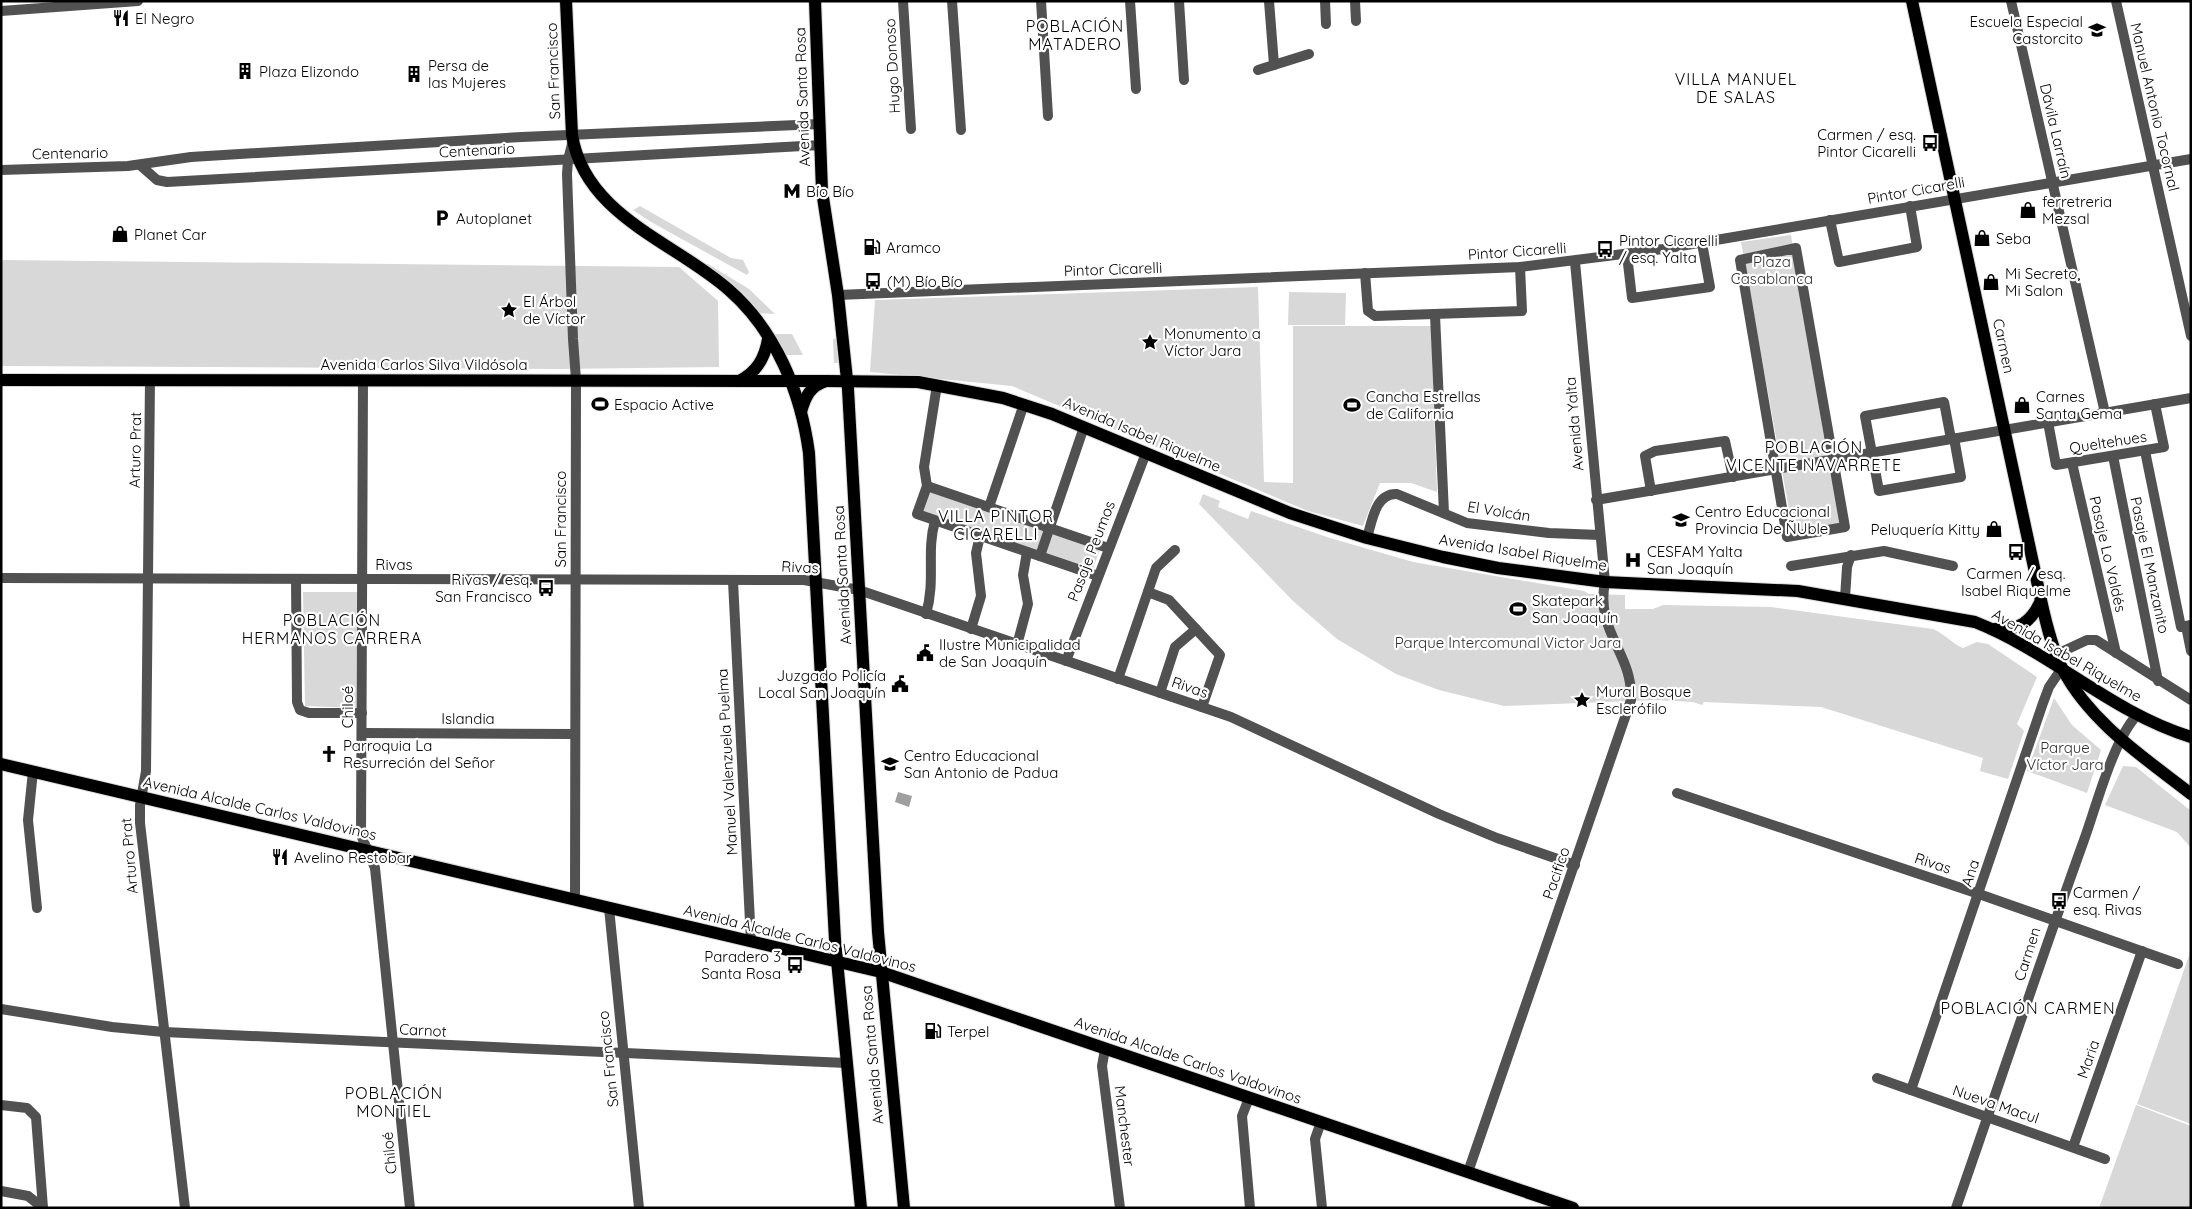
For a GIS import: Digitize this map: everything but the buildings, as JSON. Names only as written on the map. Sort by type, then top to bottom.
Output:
[{"type":"main road","name":"San Francisco","points":[[566,1],[573,160]]},
{"type":"main road","name":"Avenida Santa Rosa","points":[[815,1],[822,191],[838,295],[848,381],[881,972],[904,1208]]},
{"type":"main road","name":"Carmen","points":[[1912,1],[2041,600],[2057,654],[2062,668],[2079,696],[2121,739],[2191,794]]},
{"type":"main road","name":"Avenida Santa Rosa","points":[[573,160],[612,206],[728,289],[748,310],[768,339],[792,381],[801,412],[808,453],[837,962],[861,1208]]},
{"type":"main road","points":[[740,381],[750,375],[761,363],[768,339]]},
{"type":"main road","name":"Avenida Carlos Silva Vildósola","points":[[1,380],[848,381]]},
{"type":"main road","points":[[801,412],[808,393],[818,384],[826,381]]},
{"type":"main road","name":"Avenida Isabel Riquelme","points":[[848,381],[937,385],[981,392],[1024,404],[1146,452],[1290,513],[1367,538],[1443,558],[1498,568],[1605,582],[1778,589],[1845,598],[1965,619],[1993,629],[2062,668],[2137,715],[2162,728],[2191,737]]},
{"type":"main road","points":[[1993,629],[2008,629],[2026,623],[2034,615],[2041,600]]},
{"type":"main road","name":"Avenida Alcalde Carlos Valdovinos","points":[[1,764],[881,972],[1573,1208]]},
{"type":"street","points":[[1,11],[138,1]]},
{"type":"street","name":"Hugo Donoso","points":[[903,1],[911,129]]},
{"type":"street","points":[[952,1],[961,130]]},
{"type":"street","points":[[1041,1],[1048,116]]},
{"type":"street","points":[[1130,1],[1136,89]]},
{"type":"street","points":[[1179,1],[1184,80]]},
{"type":"street","points":[[1268,1],[1274,65]]},
{"type":"street","points":[[1325,1],[1326,24]]},
{"type":"street","points":[[1355,1],[1356,21]]},
{"type":"street","name":"Dávila Larraín","points":[[2011,1],[2105,413]]},
{"type":"street","name":"Manuel Antonio Tocornal","points":[[2116,1],[2191,336]]},
{"type":"street","points":[[1258,70],[1309,54]]},
{"type":"street","name":"Centenario","points":[[1,170],[140,165],[191,157],[820,124]]},
{"type":"street","name":"Centenario","points":[[140,165],[157,180],[167,182],[821,145]]},
{"type":"street","name":"Pintor Cicarelli","points":[[838,295],[1520,267],[1574,262],[1702,243],[2191,159]]},
{"type":"street","name":"San Francisco","points":[[573,160],[572,330],[576,380],[575,900]]},
{"type":"street","points":[[1830,220],[1838,262],[1845,261],[1917,247],[1910,206]]},
{"type":"street","points":[[1627,254],[1632,298],[1710,287],[1702,243]]},
{"type":"street","points":[[1796,248],[1832,459],[1845,527],[1787,537],[1740,260],[1796,248]]},
{"type":"street","name":"Avenida Yalta","points":[[1574,262],[1605,582]]},
{"type":"street","points":[[1364,273],[1368,311],[1375,316],[1435,315],[1522,311],[1520,267]]},
{"type":"street","points":[[1435,315],[1444,513]]},
{"type":"street","name":"Arturo Prat","points":[[150,380],[146,771],[141,797],[140,832],[185,1208]]},
{"type":"street","name":"Chiloé","points":[[363,380],[361,835],[375,868],[410,1208]]},
{"type":"street","points":[[937,385],[924,467],[927,486],[917,514],[1098,576]]},
{"type":"street","points":[[1596,500],[2191,398]]},
{"type":"street","points":[[1944,402],[1952,439],[1961,477],[1879,491],[1865,416],[1944,402]]},
{"type":"street","points":[[989,507],[1024,404]]},
{"type":"street","name":"Queltehues","points":[[2048,422],[2056,465],[2145,451],[2164,447],[2156,404]]},
{"type":"street","points":[[1040,556],[1084,427]]},
{"type":"street","points":[[1651,491],[1645,456],[1654,450],[1725,441],[1733,476]]},
{"type":"street","points":[[2145,451],[2191,651]]},
{"type":"street","name":"Pasaje Peumos","points":[[1066,661],[1146,452]]},
{"type":"street","name":"Pasaje El Manzanito","points":[[2112,456],[2158,681]]},
{"type":"street","name":"Pasaje Lo Valdés","points":[[2072,463],[2116,652]]},
{"type":"street","points":[[927,486],[1108,548]]},
{"type":"street","name":"El Volcán","points":[[1367,538],[1379,502],[1391,494],[1397,494],[1467,523],[1491,527],[1600,535]]},
{"type":"street","points":[[926,614],[932,585],[931,537],[936,520]]},
{"type":"street","points":[[971,629],[981,596],[976,553],[980,536]]},
{"type":"street","points":[[1118,679],[1156,568],[1175,550]]},
{"type":"street","points":[[1791,566],[1884,551],[1953,566]]},
{"type":"street","points":[[1017,645],[1028,604],[1023,575],[1027,552]]},
{"type":"street","points":[[1845,598],[1847,567],[1851,555]]},
{"type":"street","name":"Rivas","points":[[1,578],[816,582],[859,590],[1231,717],[1439,814],[1497,838],[1575,865]]},
{"type":"street","points":[[296,579],[297,702],[300,710],[309,713],[362,713]]},
{"type":"street","name":"Manuel Valenzuela Puelma","points":[[733,582],[751,942]]},
{"type":"street","name":"Pacifico","points":[[1468,1172],[1631,700],[1629,674],[1605,622],[1603,610],[1605,582]]},
{"type":"street","points":[[1148,592],[1169,600],[1220,655],[1202,707]]},
{"type":"street","points":[[1160,693],[1175,647],[1196,629]]},
{"type":"street","points":[[2057,654],[2086,640],[2096,640],[2158,681],[2191,700]]},
{"type":"street","name":"Ana","points":[[1911,1090],[2046,695],[2062,668]]},
{"type":"street","name":"Carmen","points":[[1956,1208],[2055,921],[2121,739],[2126,728],[2137,715]]},
{"type":"street","name":"Islandia","points":[[362,733],[575,734]]},
{"type":"street","points":[[33,771],[28,820],[37,908]]},
{"type":"street","name":"Rivas","points":[[1677,793],[1979,894],[2178,964]]},
{"type":"street","name":"San Francisco","points":[[609,908],[640,1208]]},
{"type":"street","name":"Maria","points":[[2073,1147],[2142,951]]},
{"type":"street","name":"Carnot","points":[[1,1008],[112,1027],[164,1032],[392,1044],[846,1063]]},
{"type":"street","name":"Manchester","points":[[1106,1049],[1102,1066],[1120,1208]]},
{"type":"street","name":"Nueva Macul","points":[[1877,1078],[2105,1158]]},
{"type":"street","points":[[1249,1098],[1242,1116],[1250,1208]]},
{"type":"street","points":[[1,1105],[27,1108],[36,1117],[43,1208]]},
{"type":"street","points":[[1321,1122],[1315,1139],[1322,1208]]},
{"type":"street","points":[[1,1191],[28,1196],[43,1208]]},
{"type":"green space","points":[[640,206],[731,258],[743,260],[749,272],[747,275],[651,222],[633,210]]},
{"type":"green space","name":"Plaza Casablanca","points":[[1791,235],[1829,468],[1843,524],[1793,532],[1741,242]]},
{"type":"green space","points":[[1,260],[679,267],[718,301],[719,367],[560,369],[1,366]]},
{"type":"green space","points":[[702,264],[708,264],[749,289],[775,314],[757,313]]},
{"type":"green space","points":[[1258,287],[1264,482],[1293,483],[1293,326],[1431,326],[1437,492],[1411,483],[1380,483],[1363,526],[1308,511],[1012,386],[870,372],[875,300]]},
{"type":"green space","points":[[1289,292],[1346,293],[1345,325],[1288,325]]},
{"type":"green space","points":[[774,334],[792,334],[803,355],[785,355]]},
{"type":"green space","points":[[837,338],[838,363],[834,363],[833,339]]},
{"type":"green space","points":[[928,489],[1100,549],[1092,572],[920,513]]},
{"type":"green space","name":"Parque Intercomunal Victor Jara","points":[[1203,494],[1220,501],[1218,507],[1248,519],[1251,511],[1330,538],[1413,562],[1584,591],[1589,594],[1625,595],[1625,609],[1653,609],[1663,605],[1771,607],[1933,629],[1963,648],[1977,642],[1988,644],[2037,677],[2017,724],[2024,731],[2008,779],[1980,771],[1983,758],[1821,707],[1704,702],[1702,705],[1693,702],[1657,700],[1504,706],[1439,690],[1396,674],[1337,639],[1293,601],[1199,504]]},
{"type":"green space","points":[[303,592],[357,592],[356,708],[305,706]]},
{"type":"green space","name":"Parque Víctor Jara","points":[[2054,698],[2072,725],[2101,750],[2087,793],[2027,771]]},
{"type":"green space","points":[[2123,766],[2136,767],[2191,811],[2191,848],[2177,832],[2105,805]]},
{"type":"green space","points":[[2191,950],[2191,1124],[2137,1104]]},
{"type":"green space","points":[[2136,1105],[2191,1126],[2191,1208],[2099,1208]]},
{"type":"shaded area","points":[[898,792],[912,796],[909,807],[895,802]]},
{"type":"place","name":"El Negro","points":[[121,18]]},
{"type":"place","name":"Escuela Especial Castorcito","points":[[2097,30]]},
{"type":"place","name":"Plaza Elizondo","points":[[245,71]]},
{"type":"place","name":"Persa de las Mujeres","points":[[414,74]]},
{"type":"place","name":"Carmen / esq. Pintor Cicarelli","points":[[1930,143]]},
{"type":"place","name":"Bío Bío","points":[[792,191]]},
{"type":"place","name":"ferretreria Mezsal","points":[[2028,210]]},
{"type":"place","name":"Autoplanet","points":[[442,218]]},
{"type":"place","name":"Planet Car","points":[[120,234]]},
{"type":"place","name":"Seba","points":[[1982,238]]},
{"type":"place","name":"Aramco","points":[[872,247]]},
{"type":"place","name":"Pintor Cicarelli / esq. Yalta","points":[[1605,249]]},
{"type":"place","name":"(M) Bío Bío","points":[[873,281]]},
{"type":"place","name":"Mi Secreto, Mi Salon","points":[[1991,282]]},
{"type":"place","name":"El Árbol de Víctor","points":[[509,310]]},
{"type":"place","name":"Monumento a Víctor Jara","points":[[1150,342]]},
{"type":"place","name":"Espacio Active","points":[[600,404]]},
{"type":"place","name":"Cancha Estrellas de California","points":[[1352,405]]},
{"type":"place","name":"Carnes Santa Gema","points":[[2022,405]]},
{"type":"place","name":"Centro Educacional Provincia De ÑUble","points":[[1681,520]]},
{"type":"place","name":"Peluquería Kitty","points":[[1994,529]]},
{"type":"place","name":"Carmen / esq. Isabel Riquelme","points":[[2016,552]]},
{"type":"place","name":"CESFAM Yalta San Joaquín","points":[[1633,560]]},
{"type":"place","name":"Rivas / esq. San Francisco","points":[[546,588]]},
{"type":"place","name":"Skatepark San Joaquín","points":[[1518,609]]},
{"type":"place","name":"Ilustre Municipalidad de San Joaquín","points":[[925,653]]},
{"type":"place","name":"Juzgado Policía Local San Joaquín","points":[[900,684]]},
{"type":"place","name":"Mural Bosque Esclerófilo","points":[[1582,700]]},
{"type":"place","name":"Parroquia La Resurreción del Señor","points":[[329,754]]},
{"type":"place","name":"Centro Educacional San Antonio de Padua","points":[[890,764]]},
{"type":"place","name":"Avelino Restobar","points":[[280,857]]},
{"type":"place","name":"Carmen / esq. Rivas","points":[[2059,901]]},
{"type":"place","name":"Paradero 3 Santa Rosa","points":[[795,965]]},
{"type":"place","name":"Terpel","points":[[933,1031]]},
{"type":"district","name":"POBLACIÓN MATADERO","points":[[1075,35]]},
{"type":"district","name":"VILLA MANUEL DE SALAS","points":[[1736,88]]},
{"type":"district","name":"POBLACIÓN VICENTE NAVARRETE","points":[[1814,456]]},
{"type":"district","name":"VILLA PINTOR CICARELLI","points":[[996,525]]},
{"type":"district","name":"POBLACIÓN HERMANOS CARRERA","points":[[332,629]]},
{"type":"district","name":"POBLACIÓN CARMEN","points":[[2028,1008]]},
{"type":"district","name":"POBLACIÓN MONTIEL","points":[[394,1102]]}]
